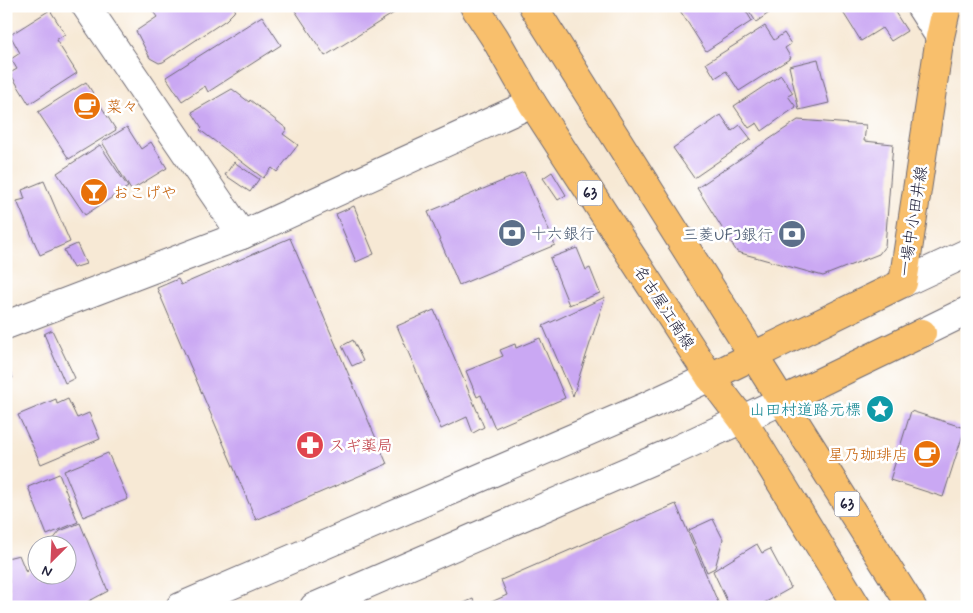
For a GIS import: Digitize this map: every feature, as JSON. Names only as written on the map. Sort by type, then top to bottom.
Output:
[{"type":"main road","name":"名古屋江南線","points":[[474,6],[495,38],[532,103],[710,377],[742,420],[857,607]]},
{"type":"main road","name":"63","points":[[533,6],[912,607]]},
{"type":"main road","name":"一場中小田井線","points":[[710,377],[903,284],[940,37],[948,6]]},
{"type":"main road","points":[[781,401],[922,332]]},
{"type":"street","points":[[86,6],[242,235]]},
{"type":"street","points":[[920,6],[940,37]]},
{"type":"street","points":[[6,325],[242,235],[532,103]]},
{"type":"street","points":[[903,284],[967,253]]},
{"type":"street","points":[[922,332],[967,310]]},
{"type":"street","points":[[180,607],[647,406],[710,377]]},
{"type":"street","points":[[314,607],[674,451],[781,401]]},
{"type":"building","points":[[149,6],[236,6],[234,12],[226,20],[159,63],[150,58],[136,31],[157,17]]},
{"type":"building","points":[[292,6],[405,6],[325,56]]},
{"type":"building","points":[[677,6],[743,6],[752,21],[706,51]]},
{"type":"building","points":[[746,6],[779,6],[756,22]]},
{"type":"building","points":[[839,6],[891,6],[907,31],[891,41],[882,28],[861,41]]},
{"type":"building","points":[[50,10],[65,34],[56,40],[77,73],[29,104],[10,73],[17,69],[11,59],[20,53],[10,35]]},
{"type":"building","points":[[262,16],[281,45],[208,92],[205,86],[182,101],[166,77]]},
{"type":"building","points":[[765,26],[774,40],[784,33],[791,44],[785,48],[791,58],[739,91],[726,71],[715,78],[706,63]]},
{"type":"building","points":[[818,59],[829,103],[799,110],[789,66]]},
{"type":"building","points":[[781,75],[793,93],[788,96],[796,107],[762,131],[757,123],[749,128],[734,106]]},
{"type":"building","points":[[86,82],[116,130],[69,159],[38,112]]},
{"type":"building","points":[[232,89],[249,102],[250,100],[287,129],[283,134],[298,145],[277,172],[272,168],[263,178],[200,130],[202,128],[192,112]]},
{"type":"building","points":[[721,115],[732,131],[740,125],[751,139],[694,178],[673,148]]},
{"type":"building","points":[[798,120],[866,125],[864,141],[893,144],[885,246],[879,254],[823,276],[737,252],[697,188]]},
{"type":"building","points":[[127,127],[141,149],[151,142],[167,168],[131,190],[102,142]]},
{"type":"building","points":[[100,145],[128,187],[85,215],[57,173]]},
{"type":"building","points":[[234,162],[259,179],[250,192],[225,175]]},
{"type":"building","points":[[524,172],[555,245],[459,285],[428,212]]},
{"type":"building","points":[[552,172],[566,195],[558,200],[543,178]]},
{"type":"building","points":[[44,181],[70,242],[40,255],[17,201],[25,199],[22,190]]},
{"type":"building","points":[[354,206],[374,254],[356,262],[336,214]]},
{"type":"building","points":[[290,238],[387,464],[256,520],[157,288],[178,279],[181,285]]},
{"type":"building","points":[[77,244],[86,264],[73,268],[64,250]]},
{"type":"building","points":[[577,248],[586,270],[590,268],[600,293],[569,305],[550,258]]},
{"type":"building","points":[[605,297],[573,396],[543,326]]},
{"type":"building","points":[[434,310],[484,427],[473,433],[467,417],[441,429],[397,326]]},
{"type":"building","points":[[52,330],[75,378],[65,383],[44,334]]},
{"type":"building","points":[[540,338],[565,398],[495,428],[481,395],[477,397],[466,371],[503,356],[500,350],[515,344],[516,348]]},
{"type":"building","points":[[353,340],[363,361],[352,366],[342,346]]},
{"type":"building","points":[[6,362],[13,378],[6,380]]},
{"type":"building","points":[[56,399],[57,404],[68,399],[77,418],[89,413],[100,439],[41,464],[18,415]]},
{"type":"building","points":[[911,411],[965,428],[943,497],[890,480]]},
{"type":"building","points":[[108,453],[128,499],[83,517],[64,471]]},
{"type":"building","points":[[59,474],[78,522],[47,535],[28,487]]},
{"type":"building","points":[[676,504],[720,607],[489,607],[487,604],[507,595],[501,580]]},
{"type":"building","points":[[713,519],[723,539],[715,568],[707,572],[689,530]]},
{"type":"building","points":[[80,523],[108,591],[78,607],[11,607],[7,558],[19,555],[26,572],[28,570],[28,586],[78,586],[78,536],[56,536],[60,531]]},
{"type":"building","points":[[757,544],[762,553],[770,549],[791,588],[757,607],[730,607],[713,571]]},
{"type":"building","points":[[473,599],[477,607],[455,607]]},
{"type":"place","name":"菜々","points":[[87,106]]},
{"type":"place","name":"おこげや","points":[[94,192]]},
{"type":"place","name":"十六銀行","points":[[512,233]]},
{"type":"place","name":"三菱UFJ銀行","points":[[792,234]]},
{"type":"place","name":"山田村道路元標","points":[[880,409]]},
{"type":"place","name":"スギ薬局","points":[[310,445]]},
{"type":"place","name":"星乃珈琲店","points":[[927,454]]}]
